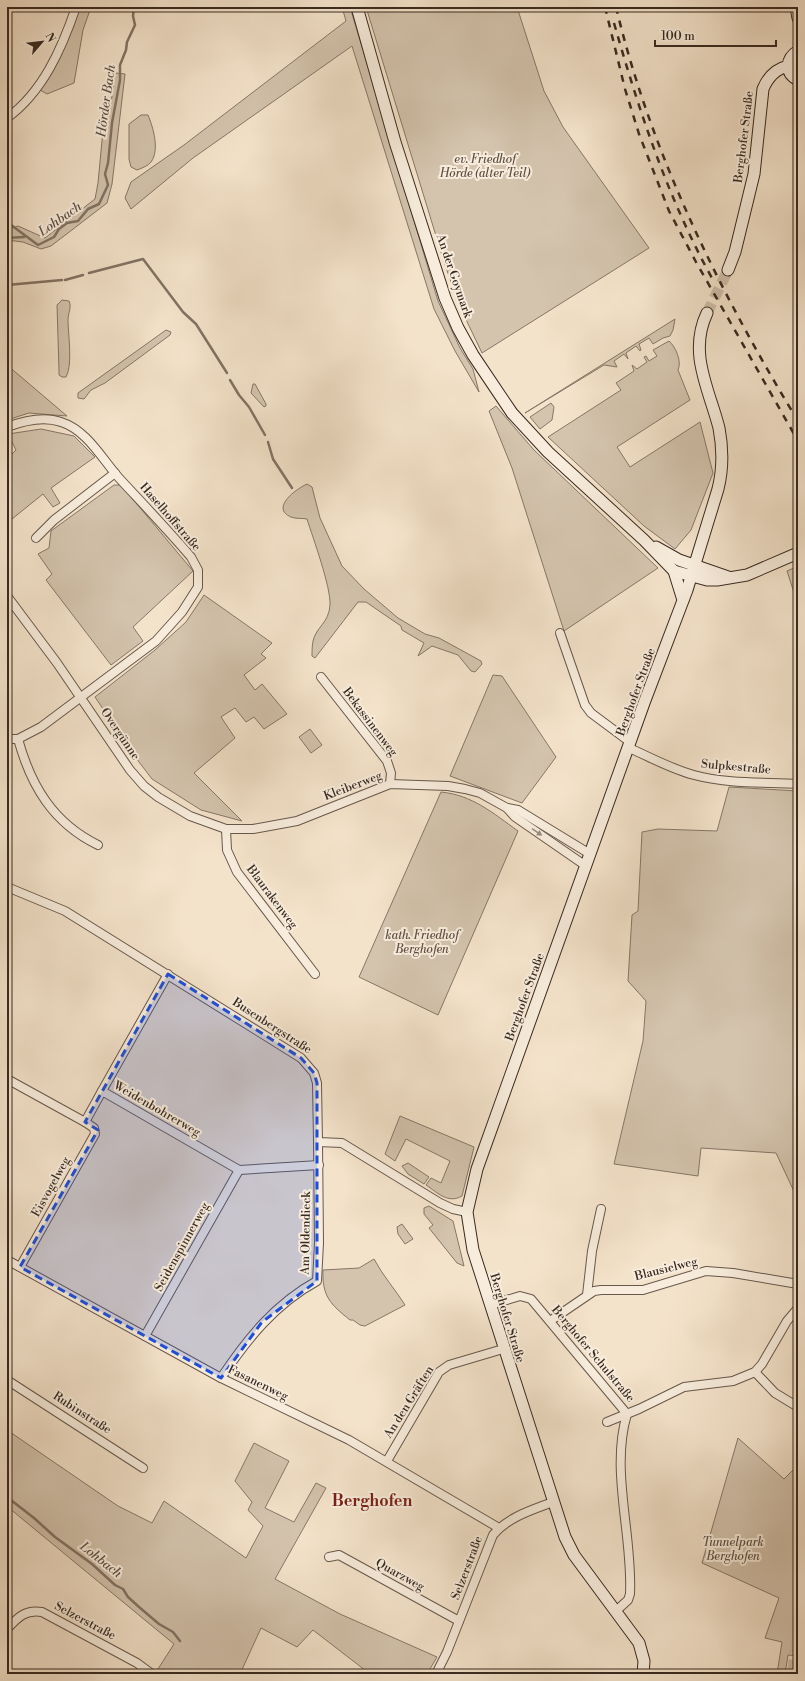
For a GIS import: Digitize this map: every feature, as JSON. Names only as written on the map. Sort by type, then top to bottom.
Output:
[{"type":"street","points":[[7,118],[20,108],[42,82],[62,46],[76,7]]},
{"type":"street","name":"An der Goymark","points":[[357,7],[395,142],[445,298],[458,328],[486,377],[519,421],[548,452],[644,540],[674,571],[707,580],[730,578],[758,571],[798,554]]},
{"type":"street","points":[[796,7],[798,18]]},
{"type":"street","points":[[798,51],[790,57],[788,66],[792,75],[798,80]]},
{"type":"street","name":"Berghofer Straße","points":[[728,270],[736,246],[754,174],[763,89],[766,80],[781,68],[788,66]]},
{"type":"street","name":"Berghofer Straße","points":[[643,1674],[644,1661],[639,1643],[568,1547],[503,1348],[473,1250],[467,1212],[477,1169],[683,600],[718,489],[722,468],[722,450],[719,428],[699,361],[699,335],[707,313]]},
{"type":"street","name":"Haselhoffstraße","points":[[7,427],[33,420],[61,422],[82,435],[191,557],[198,570],[198,587],[182,612],[156,641],[40,727],[18,739]]},
{"type":"street","points":[[36,538],[54,520],[115,473]]},
{"type":"street","name":"An der Goymark","points":[[644,540],[671,557],[730,578]]},
{"type":"street","points":[[674,571],[683,600]]},
{"type":"street","name":"Overgünne","points":[[7,596],[80,696],[130,770],[144,786],[158,797],[190,816],[226,828],[253,829]]},
{"type":"street","name":"Sulpkestraße","points":[[560,633],[585,705],[592,713],[630,745],[681,771],[695,776],[720,780],[798,784]]},
{"type":"street","name":"Bekassinenweg","points":[[321,677],[387,761],[391,773],[390,784]]},
{"type":"street","points":[[7,739],[18,739],[28,772],[43,798],[68,826],[98,845]]},
{"type":"street","name":"Kleiberweg","points":[[253,829],[297,821],[390,784],[448,786],[480,793],[507,808],[518,810],[590,854]]},
{"type":"street","name":"Kleiberweg","points":[[507,808],[515,817],[586,866]]},
{"type":"street","name":"Blaurakenweg","points":[[226,828],[227,850],[237,872],[315,974]]},
{"type":"street","name":"Busenbergstraße","points":[[7,887],[65,910],[290,1051],[309,1065],[317,1083],[318,1142]]},
{"type":"street","points":[[102,1091],[168,974]]},
{"type":"street","points":[[7,1079],[85,1122]]},
{"type":"street","name":"Weidenbohrerweg","points":[[85,1122],[102,1091],[239,1170]]},
{"type":"street","name":"Eisvogelweg","points":[[20,1267],[95,1134],[94,1128],[85,1122]]},
{"type":"street","points":[[318,1142],[342,1143],[440,1203],[453,1209],[467,1212]]},
{"type":"street","name":"Am Oldendieck","points":[[221,1378],[240,1350],[262,1322],[290,1299],[317,1281],[318,1142]]},
{"type":"street","points":[[239,1170],[319,1165]]},
{"type":"street","name":"Seidenspinnerweg","points":[[145,1336],[239,1170]]},
{"type":"street","points":[[587,1295],[592,1251],[601,1209]]},
{"type":"street","name":"Fasanenweg","points":[[7,1260],[221,1378],[327,1429],[387,1461],[499,1528]]},
{"type":"street","name":"Blausielweg","points":[[550,1322],[587,1295],[601,1290],[643,1290],[706,1271],[733,1273],[798,1284]]},
{"type":"street","name":"Berghofer Schulstraße","points":[[490,1305],[520,1296],[531,1298],[627,1414],[624,1426],[622,1470],[630,1594],[628,1600],[616,1611]]},
{"type":"street","points":[[607,1422],[684,1387],[733,1381],[755,1372],[762,1364],[787,1321],[798,1308]]},
{"type":"street","name":"An den Gräften","points":[[387,1461],[439,1372],[449,1365],[503,1348]]},
{"type":"street","points":[[755,1372],[775,1393],[798,1407]]},
{"type":"street","name":"Rubinstraße","points":[[7,1380],[143,1468]]},
{"type":"street","name":"Selzerstraße","points":[[436,1674],[459,1621],[488,1543],[499,1528],[520,1515],[553,1502]]},
{"type":"street","name":"Quarzweg","points":[[329,1557],[339,1555],[459,1621]]},
{"type":"street","name":"Selzerstraße","points":[[7,1628],[21,1615],[31,1611],[42,1612],[137,1663],[152,1674]]},
{"type":"highlighted area","points":[[168,974],[301,1058],[314,1073],[317,1083],[317,1281],[262,1322],[221,1378],[20,1267],[98,1130],[85,1122]]},
{"type":"green space","points":[[80,7],[91,7],[83,30],[74,83],[47,94],[40,90],[62,50]]},
{"type":"green space","points":[[342,7],[350,7],[438,301],[460,348],[473,369],[479,392],[455,351],[434,309],[352,46],[193,158],[131,209],[125,198],[131,182],[184,145],[346,21]]},
{"type":"green space","name":"ev. Friedhof Hörde (alter Teil)","points":[[366,7],[517,7],[544,91],[563,127],[649,248],[482,353],[460,307],[444,262]]},
{"type":"green space","points":[[115,73],[125,74],[112,184],[107,203],[51,246],[41,249],[23,242],[7,240],[9,229],[18,226],[45,238],[95,199],[104,120],[110,111]]},
{"type":"green space","points":[[141,115],[148,115],[150,120],[155,138],[155,151],[151,162],[145,167],[137,170],[131,167],[129,159],[129,124]]},
{"type":"green space","points":[[62,300],[69,301],[70,306],[68,320],[70,357],[66,377],[59,375],[57,305]]},
{"type":"green space","points":[[675,319],[670,336],[653,344],[649,338],[639,344],[640,351],[636,346],[626,353],[628,359],[624,354],[614,361],[617,367],[604,365],[525,413]]},
{"type":"green space","points":[[166,330],[171,332],[170,335],[105,383],[91,390],[84,399],[78,398],[78,393]]},
{"type":"green space","points":[[669,341],[678,355],[678,370],[690,400],[617,447],[630,467],[700,422],[713,473],[691,530],[675,549],[644,526],[548,437],[621,390],[616,383],[634,371],[632,365],[637,369],[647,362],[644,357],[646,356],[649,361],[657,356],[653,350]]},
{"type":"green space","points":[[7,365],[67,416],[29,413],[7,420]]},
{"type":"green space","points":[[253,384],[255,384],[266,406],[264,407],[251,393]]},
{"type":"green space","points":[[551,403],[554,407],[552,420],[540,429],[530,417]]},
{"type":"green space","points":[[496,406],[534,450],[658,568],[564,631],[512,468],[489,411]]},
{"type":"green space","points":[[41,429],[74,436],[95,457],[51,488],[60,503],[53,507],[43,494],[7,523],[7,459],[16,450],[8,434]]},
{"type":"green space","points":[[307,484],[312,487],[320,518],[342,566],[364,589],[398,618],[425,634],[439,638],[481,661],[482,664],[475,672],[471,671],[458,655],[432,646],[418,656],[424,643],[402,630],[401,626],[366,602],[358,602],[315,658],[312,656],[315,636],[325,621],[329,611],[330,597],[321,562],[307,519],[291,517],[285,513],[283,509],[287,499]]},
{"type":"green space","points":[[114,485],[121,485],[193,571],[133,627],[143,641],[111,665],[46,580],[52,574],[38,554],[49,548],[51,531]]},
{"type":"green space","points":[[798,566],[798,605],[787,571]]},
{"type":"green space","points":[[204,595],[272,643],[261,654],[266,658],[244,675],[255,690],[262,684],[287,714],[264,729],[254,717],[246,722],[235,708],[221,717],[235,738],[194,773],[242,821],[201,810],[152,779],[95,697],[155,650],[186,622]]},
{"type":"green space","points":[[493,675],[502,676],[556,757],[522,803],[450,776]]},
{"type":"green space","points":[[310,729],[322,745],[311,753],[299,737]]},
{"type":"green space","points":[[729,787],[798,791],[798,1200],[776,1153],[701,1148],[698,1176],[614,1164],[643,1041],[646,1001],[628,981],[632,915],[638,911],[642,832],[658,829],[717,831]]},
{"type":"green space","name":"kath. Friedhof Berghofen","points":[[441,792],[463,797],[482,806],[518,831],[438,1015],[359,977]]},
{"type":"green space","points":[[400,1116],[474,1147],[462,1196],[452,1199],[448,1198],[426,1185],[431,1178],[441,1183],[450,1161],[406,1139],[395,1161],[385,1154]]},
{"type":"green space","points":[[408,1163],[429,1177],[424,1184],[408,1174],[402,1166]]},
{"type":"green space","points":[[429,1206],[453,1221],[464,1266],[457,1263],[429,1228],[433,1225],[424,1214],[424,1208]]},
{"type":"green space","points":[[402,1224],[413,1239],[405,1244],[398,1234],[397,1227]]},
{"type":"green space","points":[[374,1259],[405,1305],[365,1326],[350,1320],[332,1304],[324,1287],[323,1270],[359,1268]]},
{"type":"green space","points":[[7,1430],[118,1506],[152,1523],[164,1501],[246,1558],[263,1526],[248,1510],[252,1502],[235,1481],[254,1443],[289,1461],[265,1508],[294,1522],[316,1483],[326,1488],[275,1579],[340,1614],[437,1657],[427,1674],[370,1674],[313,1630],[297,1647],[261,1628],[240,1674],[163,1674],[158,1669],[174,1644],[9,1508],[7,1510]]},
{"type":"green space","name":"Tunnelpark Berghofen","points":[[738,1438],[784,1479],[798,1465],[798,1656],[788,1655],[785,1674],[777,1674],[782,1642],[765,1638],[779,1598],[702,1563]]},
{"type":"waterway","name":"Hörder Bach","points":[[7,222],[38,245],[54,237],[59,229],[67,223],[78,221],[88,209],[99,204],[108,185],[105,174],[108,163],[112,123],[120,80],[120,65],[126,50],[127,42],[135,25],[133,16],[134,7]]},
{"type":"waterway","points":[[7,238],[24,237]]},
{"type":"waterway","name":"Hörder Bach","points":[[89,273],[143,259],[183,312],[196,324],[227,373]]},
{"type":"waterway","points":[[65,280],[83,275]]},
{"type":"waterway","points":[[7,285],[62,280]]},
{"type":"waterway","name":"Hörder Bach","points":[[230,380],[239,395],[249,407],[265,435]]},
{"type":"waterway","name":"Hörder Bach","points":[[268,442],[273,459],[292,488]]},
{"type":"waterway","name":"Lohbach","points":[[7,1497],[55,1537],[92,1564],[115,1585],[123,1589],[128,1597],[159,1624],[173,1632],[180,1641]]},
{"type":"tunnel","points":[[707,313],[728,270]]},
{"type":"tunnel","points":[[794,1674],[798,1638]]},
{"type":"railway","points":[[605,7],[625,89],[639,134],[669,211],[696,262],[798,441]]},
{"type":"railway","points":[[616,7],[648,116],[668,169],[715,273],[769,372],[798,421]]},
{"type":"railway","points":[[614,23],[644,122],[668,186],[713,280]]},
{"type":"district","name":"Berghofen","points":[[372,1501]]}]
